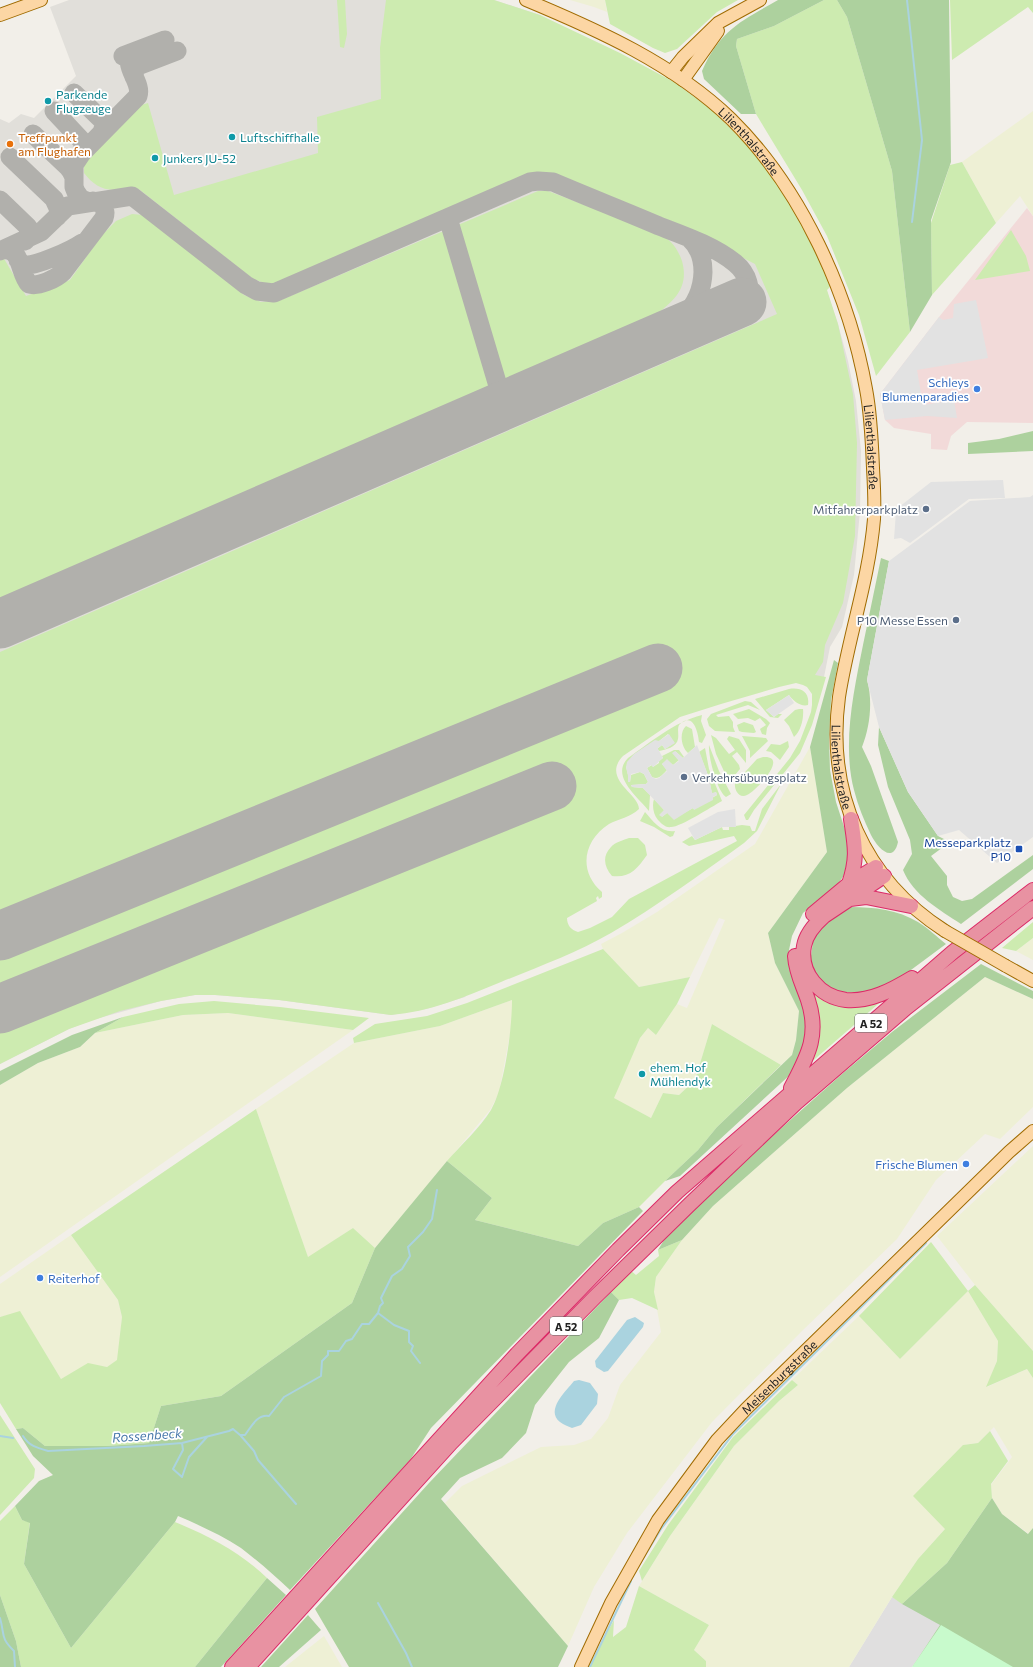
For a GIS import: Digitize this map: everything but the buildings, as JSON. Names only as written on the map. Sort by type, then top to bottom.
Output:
[{"type":"highway","points":[[849,884],[854,869],[856,856],[851,819]]},
{"type":"highway","points":[[789,1093],[807,1057],[813,1035],[812,1012],[798,977],[795,951],[797,939],[808,919],[819,908],[849,884],[880,872]]},
{"type":"highway","points":[[880,872],[849,899],[824,916],[815,924],[809,933],[804,946],[804,958],[811,980],[821,990],[834,997],[847,1000],[862,999],[890,991],[953,952]]},
{"type":"highway","name":"A 52","points":[[232,1667],[517,1354],[618,1250],[677,1192],[789,1093],[953,952],[1033,890]]},
{"type":"highway","points":[[849,899],[866,897],[911,906]]},
{"type":"highway","name":"A 52","points":[[248,1667],[451,1444],[594,1297],[808,1093],[906,1008],[1033,908]]},
{"type":"main road","points":[[0,15],[41,0]]},
{"type":"main road","name":"Lilienthalstraße","points":[[526,0],[602,34],[683,80],[730,118],[749,138],[781,180],[804,217],[828,265],[843,302],[861,364],[867,392],[872,435],[874,519],[861,594],[839,698],[837,729],[838,758],[842,789],[851,819],[860,840],[880,872],[911,906],[946,931],[1033,981]]},
{"type":"main road","points":[[671,72],[683,57],[718,23],[760,0]]},
{"type":"main road","points":[[683,80],[731,16]]},
{"type":"main road","name":"Meisenburgstraße","points":[[581,1667],[611,1603],[658,1520],[717,1440],[746,1409],[1009,1152],[1033,1131]]},
{"type":"shaded area","points":[[69,0],[494,0],[540,15],[820,271],[838,324],[848,361],[856,401],[861,451],[860,511],[854,575],[842,627],[830,647],[824,677],[815,676],[681,711],[619,753],[600,824],[465,997],[426,1009],[391,1015],[279,1000],[195,995],[161,1001],[92,1020],[69,1029],[0,1064],[0,119],[9,123],[21,114],[34,118],[76,76],[50,7]]},
{"type":"shaded area","points":[[1027,208],[1033,216],[1033,423],[967,422],[951,436],[947,450],[931,449],[931,434],[894,428],[885,420],[880,394],[939,317]]},
{"type":"shaded area","name":"Schleys Blumenparadies","points":[[976,300],[988,358],[917,370],[923,405],[954,400],[957,418],[927,416],[885,420],[880,394],[939,317],[943,320],[953,318],[954,304]]},
{"type":"shaded area","name":"Mitfahrerparkplatz","points":[[1003,480],[1005,498],[969,499],[910,543],[901,538],[894,539],[896,512],[899,507],[931,482]]},
{"type":"shaded area","name":"P10 Messe Essen","points":[[1033,495],[1033,837],[997,863],[959,830],[938,836],[908,792],[879,727],[867,680],[889,561],[970,501],[1030,497]]},
{"type":"shaded area","points":[[789,695],[794,703],[774,717],[766,710]]},
{"type":"shaded area","name":"Verkehrsübungsplatz","points":[[669,734],[675,743],[665,749],[662,745],[658,748],[663,758],[653,767],[651,765],[647,768],[652,777],[656,779],[659,778],[667,771],[662,764],[667,759],[673,765],[679,761],[672,753],[675,751],[683,758],[697,745],[709,778],[712,793],[716,792],[717,795],[713,797],[713,800],[694,810],[693,808],[674,820],[667,813],[662,817],[659,815],[664,810],[643,788],[632,787],[631,785],[646,784],[648,782],[644,774],[640,772],[631,774],[630,782],[628,782],[626,767],[627,762],[634,754],[655,740],[659,741]]},
{"type":"shaded area","points":[[735,809],[736,827],[722,827],[695,840],[688,828],[718,812]]},
{"type":"shaded area","points":[[892,1597],[941,1625],[912,1667],[849,1667]]},
{"type":"green space","points":[[337,0],[345,0],[347,34],[344,48],[340,47]]},
{"type":"green space","points":[[386,0],[494,0],[540,15],[620,53],[674,82],[712,110],[742,140],[778,183],[821,262],[830,287],[827,290],[838,324],[853,394],[857,443],[855,536],[843,603],[825,645],[823,662],[815,675],[826,677],[812,725],[800,753],[754,810],[748,820],[746,820],[744,815],[790,758],[800,741],[811,712],[812,705],[812,694],[807,687],[796,683],[779,687],[680,717],[623,756],[617,764],[616,772],[618,779],[637,803],[639,809],[628,816],[609,824],[600,831],[589,847],[587,866],[589,875],[594,884],[602,892],[602,897],[599,899],[598,896],[596,898],[597,901],[567,918],[570,927],[578,932],[612,917],[629,899],[737,841],[734,836],[689,846],[682,842],[692,836],[695,840],[722,827],[723,830],[729,830],[729,827],[742,825],[750,826],[752,831],[755,831],[762,809],[781,784],[757,831],[744,843],[679,890],[628,923],[598,940],[557,959],[447,1003],[419,1011],[391,1015],[279,1000],[215,995],[195,995],[161,1001],[120,1011],[69,1029],[0,1064],[0,652],[777,314],[755,264],[673,222],[554,174],[534,173],[280,282],[267,284],[253,279],[140,190],[135,188],[115,190],[105,189],[96,185],[84,173],[84,161],[138,106],[148,103],[174,195],[318,153],[317,117],[381,99],[380,48]]},
{"type":"green space","points":[[570,0],[605,0],[607,12],[594,7]]},
{"type":"green space","points":[[605,0],[738,0],[717,12],[677,49],[665,53],[610,24]]},
{"type":"green space","points":[[778,0],[824,0],[774,26],[737,39],[736,46],[756,114],[741,114],[704,79],[702,71],[709,57],[724,36],[742,21]]},
{"type":"green space","points":[[824,0],[837,0],[847,17],[892,171],[910,332],[876,376],[859,315],[827,236],[802,190],[756,114],[736,46],[737,39],[774,26]]},
{"type":"green space","points":[[837,0],[949,0],[951,162],[931,220],[932,295],[910,332],[892,171],[847,17]]},
{"type":"green space","points":[[950,0],[1033,0],[1033,13],[1028,7],[952,60]]},
{"type":"green space","points":[[1033,111],[1033,216],[1020,196],[996,223],[962,162]]},
{"type":"green space","points":[[962,162],[996,223],[932,295],[931,223],[950,165]]},
{"type":"green space","points":[[538,191],[548,191],[658,233],[667,238],[678,252],[684,270],[682,285],[675,297],[657,314],[0,598],[0,258],[3,257],[26,296],[70,280],[101,236],[116,221],[132,214],[143,215],[244,295],[261,302],[281,300]]},
{"type":"green space","points":[[1011,230],[1026,256],[1030,271],[975,280]]},
{"type":"green space","points":[[1033,431],[1033,451],[968,454],[968,443],[999,439]]},
{"type":"green space","points":[[881,558],[889,561],[867,680],[870,697],[870,714],[862,747],[871,766],[898,842],[896,849],[889,853],[881,849],[874,840],[861,813],[854,790],[849,754],[849,736],[853,699]]},
{"type":"green space","points":[[834,660],[838,663],[831,700],[829,739],[830,770],[836,802],[848,839],[848,859],[844,875],[838,884],[803,913],[792,936],[789,950],[789,968],[807,1011],[808,1038],[792,1073],[680,1176],[665,1181],[698,1150],[717,1127],[792,1055],[796,1040],[799,1011],[775,963],[768,933],[827,852],[810,747]]},
{"type":"green space","points":[[789,689],[804,691],[808,697],[808,705],[797,703],[789,695],[766,710],[774,717],[778,714],[782,714],[778,718],[770,717],[755,699]]},
{"type":"green space","points":[[745,701],[751,702],[760,710],[748,705],[716,715],[718,717],[729,716],[733,722],[735,732],[715,731],[709,726],[707,719],[711,714]]},
{"type":"green space","points":[[749,709],[770,723],[767,728],[766,735],[762,734],[760,729],[766,725],[760,718],[755,721],[748,718],[738,719],[733,714]]},
{"type":"green space","points":[[803,709],[803,716],[800,728],[794,737],[789,726],[784,720],[795,710]]},
{"type":"green space","points":[[702,715],[701,721],[706,735],[702,743],[699,742],[694,724],[688,720],[685,721]]},
{"type":"green space","points":[[683,722],[679,725],[678,739],[673,746],[667,749],[659,751],[657,749],[662,745],[665,749],[674,743],[668,734],[626,767],[630,782],[631,775],[640,772],[644,774],[648,782],[646,784],[631,785],[632,787],[643,788],[650,795],[649,811],[633,793],[624,779],[622,772],[623,765],[628,758],[672,727]]},
{"type":"green space","points":[[744,722],[753,725],[756,732],[739,731],[737,725]]},
{"type":"green space","points":[[686,726],[692,729],[695,747],[688,753],[682,743],[682,732]]},
{"type":"green space","points":[[879,727],[908,792],[938,836],[950,842],[931,856],[947,876],[947,885],[953,897],[962,901],[972,899],[1033,855],[1033,869],[961,924],[920,894],[913,887],[903,870],[912,854],[910,840],[888,787],[878,745]]},
{"type":"green space","points":[[711,735],[716,738],[729,754],[735,750],[727,739],[729,736],[739,739],[746,750],[746,763],[737,752],[732,756],[739,765],[740,769],[729,782],[716,754]]},
{"type":"green space","points":[[742,736],[766,738],[768,741],[750,758],[750,751]]},
{"type":"green space","points":[[788,741],[789,747],[780,760],[771,752],[766,751],[771,744],[780,745]]},
{"type":"green space","points":[[709,745],[719,771],[731,794],[726,797],[716,781],[710,757]]},
{"type":"green space","points":[[810,747],[827,852],[768,933],[775,963],[799,1011],[796,1040],[792,1055],[781,1065],[712,1024],[695,1080],[679,1095],[663,1093],[651,1118],[613,1098],[640,1038],[648,1028],[656,1035],[677,1004],[687,1008],[725,920],[719,918],[690,977],[639,987],[603,949],[601,944],[657,912],[755,844]]},
{"type":"green space","points":[[705,748],[709,769],[722,801],[682,824],[671,827],[665,826],[655,815],[653,807],[654,799],[664,810],[662,817],[667,813],[684,813],[693,808],[694,809],[717,795],[716,792],[712,794],[709,778],[699,752]]},
{"type":"green space","points":[[674,750],[679,750],[684,757],[683,758],[675,751],[679,760],[673,765],[667,760],[662,764],[667,770],[659,777],[652,777],[647,768],[652,765],[653,767],[659,763],[659,761],[663,758],[662,756]]},
{"type":"green space","points":[[763,757],[770,758],[773,762],[768,774],[757,787],[747,795],[739,795],[736,791],[735,783],[757,759]]},
{"type":"green space","points":[[645,812],[662,829],[675,831],[673,836],[670,837],[654,827],[640,821]]},
{"type":"green space","points":[[629,838],[638,838],[645,845],[647,855],[632,872],[624,876],[612,876],[607,869],[605,862],[606,854],[615,844]]},
{"type":"green space","points":[[851,907],[894,912],[910,918],[922,924],[946,944],[888,987],[860,993],[836,992],[819,982],[810,963],[814,934],[827,920]]},
{"type":"green space","points":[[1033,922],[1033,938],[1016,951],[1002,948]]},
{"type":"green space","points":[[1033,938],[1033,960],[1016,951]]},
{"type":"green space","points":[[603,949],[639,987],[690,977],[677,1004],[656,1035],[648,1028],[640,1038],[614,1098],[651,1118],[663,1093],[679,1095],[695,1080],[712,1024],[781,1065],[717,1127],[698,1150],[639,1207],[603,1223],[578,1246],[475,1220],[492,1198],[447,1161],[481,1124],[496,1100],[507,1056],[511,1026],[512,1000],[440,1026],[354,1043],[353,1038],[375,1024],[427,1016],[467,1003]]},
{"type":"green space","points":[[981,964],[1033,991],[1033,999],[985,977],[847,1088],[713,1206],[682,1240],[658,1250],[667,1235],[732,1172],[842,1074],[892,1032]]},
{"type":"green space","points":[[985,977],[1033,999],[1033,1107],[1000,1139],[985,1134],[936,1180],[897,1239],[802,1331],[712,1422],[627,1533],[594,1587],[568,1646],[445,1503],[462,1486],[541,1447],[574,1445],[591,1439],[608,1418],[620,1385],[661,1332],[654,1292],[656,1277],[682,1240],[713,1206],[847,1088]]},
{"type":"green space","points":[[807,984],[820,994],[885,998],[808,1065]]},
{"type":"green space","points":[[512,1000],[512,1023],[499,1093],[490,1110],[375,1248],[353,1228],[308,1258],[256,1109],[354,1043],[440,1026]]},
{"type":"green space","points":[[214,1001],[280,1007],[369,1018],[353,1030],[228,1013],[183,1015],[95,1033],[123,1017],[179,1004]]},
{"type":"green space","points":[[228,1013],[353,1030],[0,1277],[0,1085],[38,1063],[80,1047],[95,1033],[183,1015]]},
{"type":"green space","points":[[123,1017],[95,1033],[80,1047],[38,1063],[0,1085],[0,1071],[72,1035]]},
{"type":"green space","points":[[256,1109],[308,1257],[353,1228],[375,1248],[352,1303],[221,1396],[161,1406],[149,1443],[107,1446],[45,1446],[23,1428],[16,1429],[0,1403],[0,1317],[20,1311],[61,1379],[88,1363],[107,1367],[117,1360],[122,1317],[118,1300],[71,1235]]},
{"type":"green space","points":[[1033,1146],[1033,1351],[975,1285],[937,1236]]},
{"type":"green space","points":[[447,1161],[492,1198],[475,1220],[578,1246],[603,1223],[639,1207],[643,1211],[431,1428],[410,1460],[290,1590],[241,1548],[210,1530],[178,1516],[175,1522],[71,1648],[24,1564],[30,1523],[22,1520],[15,1506],[39,1481],[53,1475],[33,1456],[16,1429],[23,1428],[45,1446],[107,1446],[149,1443],[161,1406],[221,1396],[352,1303],[375,1248]]},
{"type":"green space","points":[[71,1235],[118,1300],[122,1317],[118,1360],[107,1367],[88,1364],[61,1379],[20,1312],[0,1317],[0,1284]]},
{"type":"green space","points":[[682,1240],[656,1277],[654,1292],[658,1310],[632,1298],[619,1300],[611,1292],[630,1270],[636,1275],[659,1256],[658,1250]]},
{"type":"green space","points":[[931,1242],[968,1291],[900,1359],[859,1316]]},
{"type":"green space","points":[[975,1285],[1033,1351],[1033,1378],[1027,1369],[986,1387],[997,1361],[998,1341],[968,1291]]},
{"type":"green space","points":[[968,1291],[998,1341],[997,1361],[987,1387],[1027,1369],[1033,1378],[1033,1528],[1029,1534],[1002,1514],[992,1498],[991,1485],[1012,1457],[994,1427],[978,1443],[963,1445],[945,1529],[918,1559],[892,1597],[849,1667],[706,1667],[706,1661],[694,1650],[709,1625],[639,1586],[670,1536],[734,1446],[779,1401],[798,1385],[792,1380],[859,1316],[900,1359]]},
{"type":"green space","points":[[611,1292],[619,1300],[599,1338],[569,1362],[535,1405],[526,1433],[502,1458],[460,1478],[441,1499],[568,1646],[558,1667],[349,1667],[315,1609],[429,1483]]},
{"type":"green space","points":[[792,1380],[798,1385],[779,1401],[734,1446],[670,1536],[642,1581],[639,1571],[668,1525],[733,1437]]},
{"type":"green space","points":[[0,1415],[35,1469],[34,1478],[0,1515]]},
{"type":"green space","points":[[990,1431],[1008,1461],[991,1484],[992,1498],[947,1563],[902,1604],[892,1597],[918,1559],[945,1529],[913,1496],[963,1445],[978,1443]]},
{"type":"green space","points":[[992,1498],[1002,1514],[1028,1534],[1033,1528],[1033,1667],[914,1667],[913,1666],[940,1625],[902,1604],[947,1563]]},
{"type":"green space","points":[[15,1506],[22,1520],[30,1522],[24,1564],[71,1648],[175,1522],[224,1546],[246,1560],[267,1578],[195,1667],[21,1667],[16,1641],[0,1595],[0,1521]]},
{"type":"green space","points":[[267,1578],[286,1595],[221,1667],[195,1667]]},
{"type":"green space","points":[[639,1586],[709,1625],[694,1650],[706,1661],[706,1667],[588,1667],[614,1620],[613,1637],[626,1627]]},
{"type":"green space","points":[[0,1595],[16,1641],[21,1667],[0,1667]]},
{"type":"green space","points":[[308,1615],[321,1630],[279,1667],[261,1667]]},
{"type":"green space","points":[[941,1625],[1013,1667],[912,1667]]},
{"type":"green space","points":[[324,1636],[342,1667],[285,1667]]},
{"type":"water","points":[[635,1317],[644,1323],[643,1327],[608,1371],[604,1372],[596,1367],[595,1361],[627,1320]]},
{"type":"water","points":[[579,1380],[590,1383],[598,1394],[597,1404],[581,1425],[572,1428],[560,1422],[556,1417],[555,1412],[558,1401],[562,1395],[574,1381]]},
{"type":"waterway","points":[[907,0],[922,140],[912,222]]},
{"type":"waterway","name":"Rossenbeck","points":[[23,1436],[37,1448],[48,1451],[182,1443],[233,1429],[240,1435],[245,1435],[258,1419],[269,1416],[284,1397],[321,1376],[322,1361],[328,1355],[328,1351],[339,1351],[346,1341],[352,1339],[362,1324],[369,1324],[378,1313],[380,1306],[383,1303],[381,1298],[392,1276],[402,1269],[410,1256],[408,1247],[423,1232],[432,1219],[437,1190]]},
{"type":"waterway","points":[[639,1565],[661,1529],[733,1434],[926,1243]]},
{"type":"waterway","points":[[378,1313],[394,1325],[409,1331],[409,1342],[413,1346],[411,1351],[420,1363]]},
{"type":"waterway","name":"Rossenbeck","points":[[0,1436],[13,1438]]},
{"type":"waterway","points":[[241,1436],[254,1451],[258,1460],[296,1504]]},
{"type":"waterway","points":[[182,1443],[183,1450],[173,1469],[182,1477],[189,1457],[207,1437]]},
{"type":"waterway","points":[[590,1667],[631,1581]]},
{"type":"waterway","points":[[378,1603],[406,1653],[412,1667]]},
{"type":"waterway","points":[[0,1618],[5,1639],[14,1651],[15,1667]]},
{"type":"taxiway","points":[[123,56],[165,40]]},
{"type":"taxiway","points":[[134,77],[135,68],[138,66],[177,51]]},
{"type":"taxiway","points":[[89,202],[81,199],[76,192],[74,187],[74,165],[82,153],[138,96],[139,90],[129,62],[135,52]]},
{"type":"taxiway","points":[[74,93],[103,121],[104,126],[102,132]]},
{"type":"taxiway","points":[[54,111],[83,142],[82,153]]},
{"type":"taxiway","points":[[33,134],[68,167],[74,177]]},
{"type":"taxiway","points":[[10,157],[54,199],[59,210],[57,217]]},
{"type":"taxiway","points":[[0,251],[41,232],[68,206],[132,196],[246,285],[257,291],[274,293],[530,182],[553,182],[718,251],[735,263],[743,271],[746,277],[749,288],[746,298],[742,302]]},
{"type":"taxiway","points":[[0,200],[28,227],[29,236],[25,241]]},
{"type":"taxiway","points":[[2,250],[8,250],[17,256],[23,274],[29,284],[33,285],[52,280],[63,272],[104,218],[105,212],[102,205],[93,201]]},
{"type":"taxiway","points":[[448,218],[504,406]]},
{"type":"taxiway","points":[[642,346],[674,326],[691,308],[697,297],[703,272],[702,262],[698,250],[690,239]]},
{"type":"taxiway","points":[[18,260],[23,265],[29,265],[62,254],[82,243]]},
{"type":"runway","points":[[0,624],[742,302]]},
{"type":"runway","points":[[0,936],[658,668]]},
{"type":"runway","points":[[0,1009],[552,786]]},
{"type":"place","name":"Parkende Flugzeuge","points":[[48,101]]},
{"type":"place","name":"Luftschiffhalle","points":[[232,137]]},
{"type":"place","name":"Treffpunkt am Flughafen","points":[[10,144]]},
{"type":"place","name":"Junkers JU-52","points":[[155,158]]},
{"type":"place","name":"Schleys Blumenparadies","points":[[977,389]]},
{"type":"place","name":"Mitfahrerparkplatz","points":[[926,509]]},
{"type":"place","name":"P10 Messe Essen","points":[[956,620]]},
{"type":"place","name":"Verkehrsübungsplatz","points":[[684,777]]},
{"type":"place","name":"Messeparkplatz P10","points":[[1019,849]]},
{"type":"place","name":"ehem. Hof Mühlendyk","points":[[642,1074]]},
{"type":"place","name":"Frische Blumen","points":[[966,1164]]},
{"type":"place","name":"Reiterhof","points":[[40,1278]]}]
